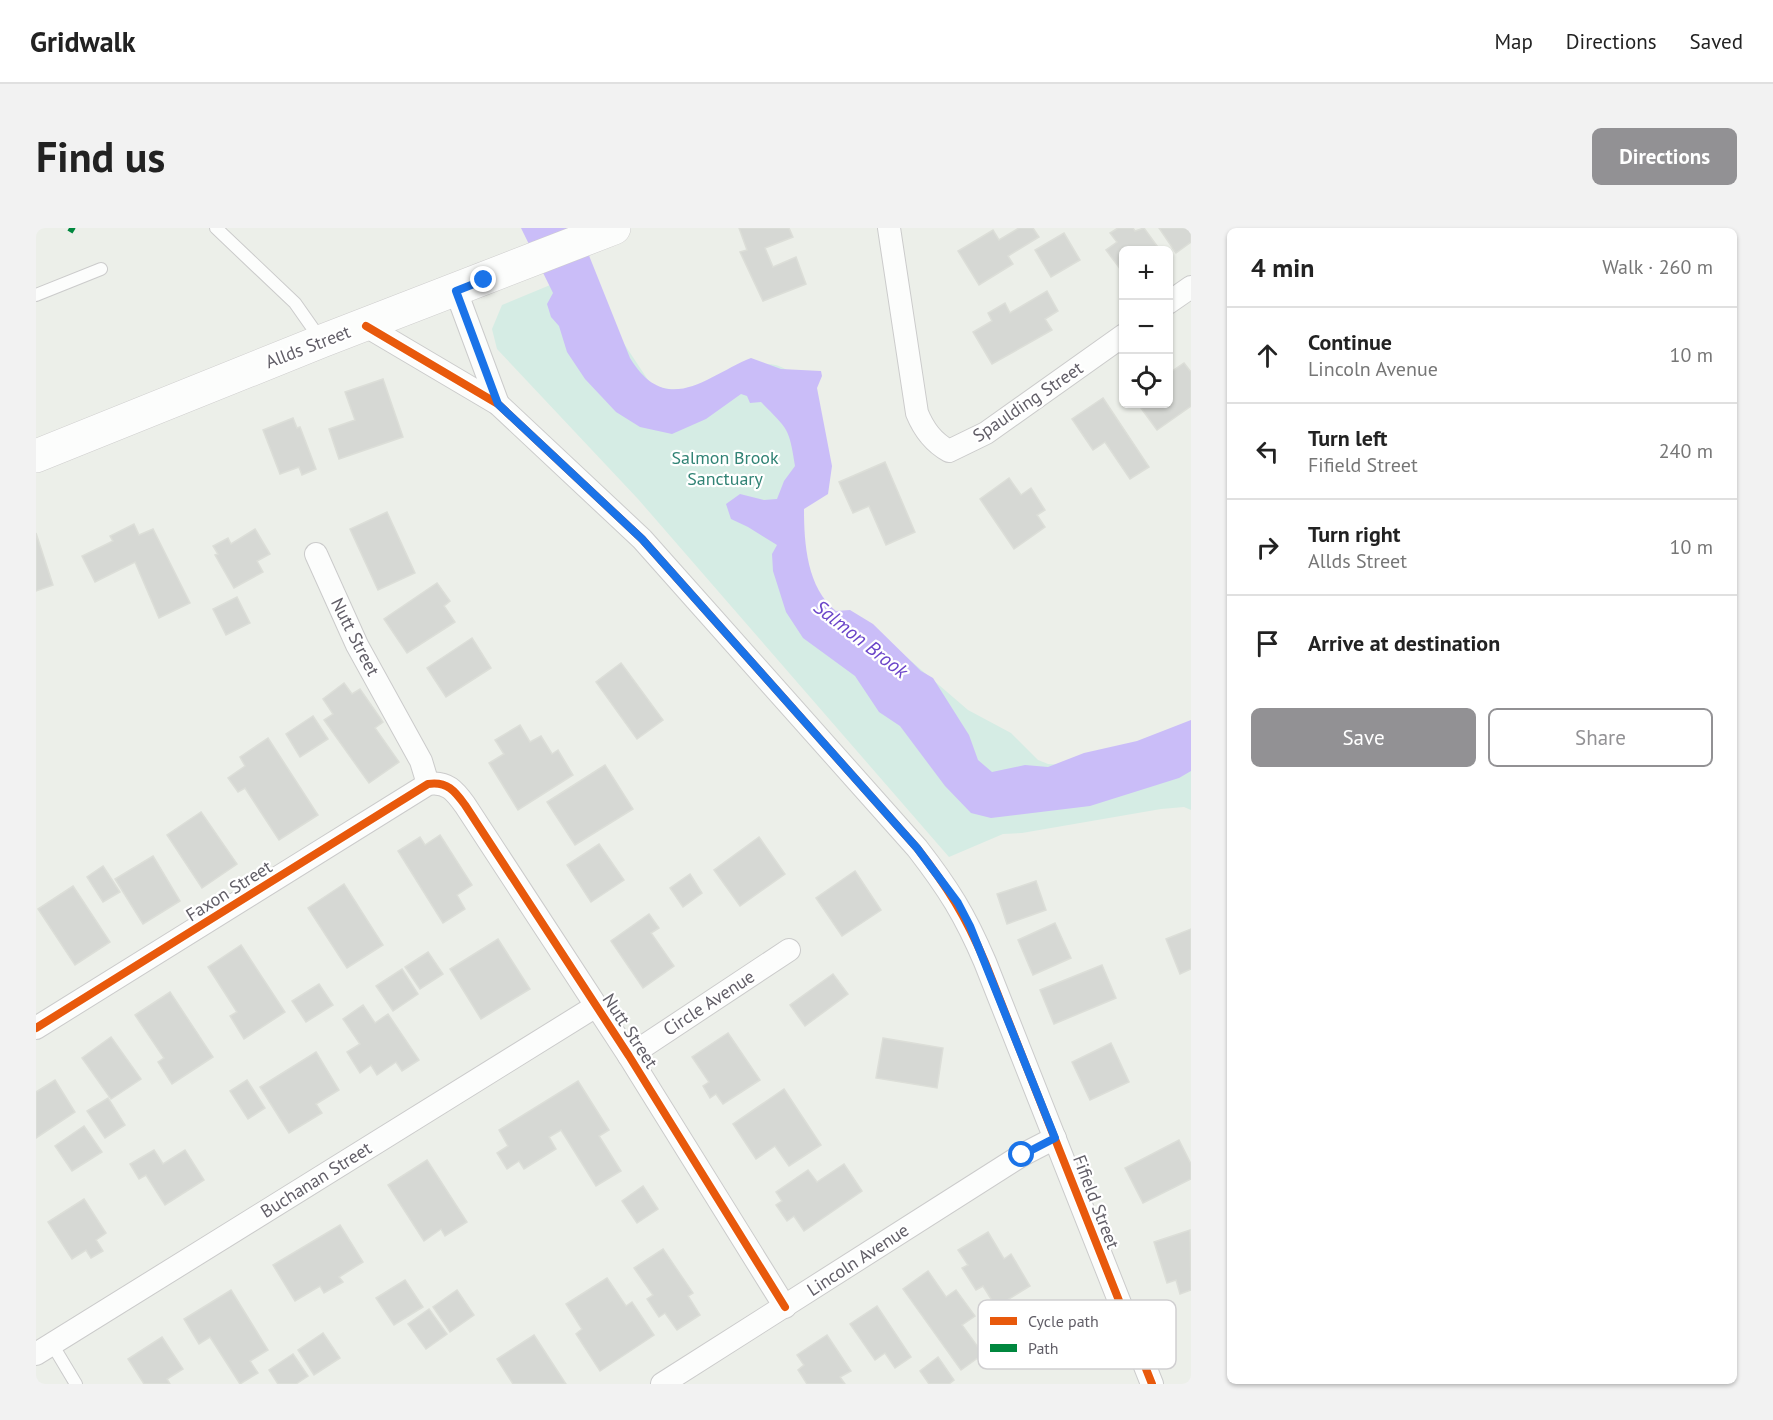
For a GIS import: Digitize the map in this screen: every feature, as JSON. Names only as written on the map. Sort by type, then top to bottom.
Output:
[{"type":"street","name":"Allds Street","points":[[36,456],[322,341],[366,326],[614,228]]},
{"type":"street","name":"Spaulding Street","points":[[897,231],[907,359],[917,413],[923,427],[937,445],[949,451],[986,434],[1119,339]]},
{"type":"street","name":"Fifield Street","points":[[470,285],[498,404]]},
{"type":"street","points":[[1172,300],[1191,287]]},
{"type":"street","name":"Fifield Street","points":[[366,326],[498,404],[642,539],[917,848],[958,903],[974,935],[1119,1300]]},
{"type":"street","name":"Nutt Street","points":[[316,554],[357,645],[433,784],[450,787],[465,805],[629,1056],[785,1307]]},
{"type":"street","name":"Faxon Street","points":[[39,1020],[433,784]]},
{"type":"street","name":"Circle Avenue","points":[[629,1056],[789,950]]},
{"type":"street","name":"Buchanan Street","points":[[44,1349],[596,1006]]},
{"type":"street","name":"Lincoln Avenue","points":[[662,1384],[1022,1155],[1055,1138]]},
{"type":"street","name":"Fifield Street","points":[[1146,1369],[1152,1384]]},
{"type":"lane","points":[[216,228],[294,303],[322,341]]},
{"type":"lane","points":[[36,295],[100,269]]},
{"type":"lane","points":[[44,1349],[76,1384]]},
{"type":"green space","name":"Salmon Brook Sanctuary","points":[[584,271],[607,318],[652,386],[673,389],[694,388],[741,369],[764,364],[776,365],[787,370],[806,574],[827,608],[897,649],[968,710],[1011,733],[1038,760],[1048,764],[1077,766],[1191,724],[1191,810],[1184,807],[1161,809],[1022,833],[1003,834],[949,857],[638,499],[497,349],[492,329],[502,305]]},
{"type":"water","name":"Salmon Brook","points":[[521,228],[578,228],[630,358],[644,376],[658,386],[673,389],[688,387],[704,382],[751,358],[781,369],[821,371],[822,376],[817,388],[832,466],[828,494],[804,509],[806,551],[813,578],[826,601],[836,611],[850,610],[873,624],[921,671],[933,678],[969,735],[978,760],[992,772],[1025,765],[1048,767],[1084,753],[1137,741],[1191,720],[1191,771],[1179,778],[1090,806],[991,818],[971,813],[945,786],[900,726],[879,712],[855,676],[803,638],[786,612],[773,571],[772,554],[777,545],[731,519],[726,504],[740,494],[764,500],[777,499],[784,481],[795,466],[789,436],[782,424],[761,402],[750,403],[747,396],[741,394],[706,419],[672,434],[640,427],[616,412],[585,379],[567,352],[559,326],[551,317],[547,304],[553,293]]},
{"type":"building","points":[[739,228],[789,228],[793,237],[765,248],[773,267],[796,257],[806,284],[763,301],[740,252],[747,250]]},
{"type":"building","points":[[1019,228],[1033,228],[1039,237],[1008,256],[1013,264],[979,285],[958,251],[993,230],[999,240]]},
{"type":"building","points":[[1118,228],[1133,228],[1135,231],[1144,228],[1157,246],[1119,246],[1119,267],[1106,250],[1117,242],[1110,233]]},
{"type":"building","points":[[1159,228],[1191,228],[1191,242],[1176,253]]},
{"type":"building","points":[[1064,233],[1080,260],[1051,277],[1035,250]]},
{"type":"building","points":[[1047,291],[1058,311],[1045,319],[1052,330],[992,364],[973,332],[992,321],[988,313],[1005,303],[1010,313]]},
{"type":"building","points":[[1184,363],[1191,372],[1191,406],[1157,430],[1141,408],[1173,408],[1173,371]]},
{"type":"building","points":[[383,379],[403,437],[339,459],[329,429],[355,420],[345,392]]},
{"type":"building","points":[[1103,398],[1149,467],[1130,479],[1105,442],[1093,450],[1072,419]]},
{"type":"building","points":[[293,418],[297,428],[300,427],[316,469],[302,475],[299,467],[280,474],[263,430]]},
{"type":"building","points":[[885,462],[915,532],[886,545],[869,506],[853,513],[839,482]]},
{"type":"building","points":[[1009,478],[1021,495],[1031,488],[1045,510],[1037,515],[1045,527],[1014,549],[980,499]]},
{"type":"building","points":[[387,512],[415,573],[378,590],[350,529]]},
{"type":"building","points":[[134,524],[139,535],[153,529],[190,603],[159,618],[135,562],[95,582],[82,556],[113,541],[110,536]]},
{"type":"building","points":[[255,529],[270,554],[257,561],[263,572],[234,588],[215,555],[218,554],[213,546],[228,538],[231,544]]},
{"type":"building","points":[[36,533],[53,585],[36,591]]},
{"type":"building","points":[[437,583],[450,601],[444,606],[455,622],[407,653],[384,619]]},
{"type":"building","points":[[237,597],[250,623],[226,635],[213,609]]},
{"type":"building","points":[[472,638],[491,668],[446,697],[427,668]]},
{"type":"building","points":[[621,663],[663,720],[637,739],[596,682]]},
{"type":"building","points":[[344,683],[352,694],[360,689],[383,722],[375,728],[399,762],[369,783],[324,720],[333,714],[323,699]]},
{"type":"building","points":[[313,716],[328,739],[300,757],[286,734]]},
{"type":"building","points":[[520,725],[530,742],[541,736],[552,754],[558,750],[573,775],[518,810],[489,763],[504,754],[495,740]]},
{"type":"building","points":[[268,738],[318,815],[279,840],[245,788],[238,792],[228,778],[245,766],[240,757]]},
{"type":"building","points":[[605,765],[633,809],[575,845],[547,802]]},
{"type":"building","points":[[201,812],[237,864],[202,888],[167,835]]},
{"type":"building","points":[[440,835],[472,885],[457,895],[465,909],[443,923],[398,851],[420,837],[425,845]]},
{"type":"building","points":[[759,837],[785,874],[740,906],[714,870]]},
{"type":"building","points":[[599,844],[624,880],[591,902],[567,865]]},
{"type":"building","points":[[153,856],[180,901],[143,924],[115,879]]},
{"type":"building","points":[[103,866],[120,892],[103,902],[87,877]]},
{"type":"building","points":[[855,871],[881,910],[842,936],[816,898]]},
{"type":"building","points":[[690,874],[702,893],[683,907],[670,888]]},
{"type":"building","points":[[1036,881],[1046,910],[1007,924],[997,894]]},
{"type":"building","points":[[344,884],[383,945],[347,968],[308,908]]},
{"type":"building","points":[[73,886],[110,942],[75,965],[38,909]]},
{"type":"building","points":[[649,914],[659,928],[651,933],[674,966],[643,988],[611,941]]},
{"type":"building","points":[[1055,923],[1071,958],[1033,975],[1018,940]]},
{"type":"building","points":[[1191,929],[1191,969],[1180,974],[1166,939]]},
{"type":"building","points":[[498,939],[530,989],[481,1019],[450,969]]},
{"type":"building","points":[[241,945],[285,1012],[244,1039],[230,1016],[237,1012],[208,967]]},
{"type":"building","points":[[428,952],[443,974],[420,989],[405,967]]},
{"type":"building","points":[[1102,965],[1116,998],[1054,1024],[1040,990]]},
{"type":"building","points":[[402,969],[418,994],[393,1011],[376,986]]},
{"type":"building","points":[[833,974],[848,994],[805,1026],[790,1005]]},
{"type":"building","points":[[319,984],[333,1005],[306,1022],[292,1001]]},
{"type":"building","points":[[170,992],[213,1057],[172,1084],[158,1062],[164,1058],[135,1015]]},
{"type":"building","points":[[363,1005],[375,1023],[388,1014],[419,1060],[402,1071],[396,1062],[377,1075],[371,1065],[360,1073],[347,1052],[360,1044],[343,1019]]},
{"type":"building","points":[[728,1033],[760,1080],[723,1104],[716,1094],[710,1098],[703,1086],[709,1082],[692,1057]]},
{"type":"building","points":[[111,1037],[141,1079],[111,1099],[82,1058]]},
{"type":"building","points":[[883,1038],[943,1048],[937,1088],[876,1078]]},
{"type":"building","points":[[1111,1043],[1129,1082],[1090,1100],[1072,1062]]},
{"type":"building","points":[[316,1052],[339,1090],[316,1104],[322,1113],[289,1133],[260,1087]]},
{"type":"building","points":[[55,1080],[75,1112],[36,1138],[36,1092]]},
{"type":"building","points":[[247,1080],[265,1108],[248,1119],[230,1091]]},
{"type":"building","points":[[578,1081],[609,1130],[599,1136],[621,1171],[596,1186],[561,1130],[549,1137],[556,1149],[524,1169],[519,1161],[507,1169],[497,1153],[508,1146],[499,1130]]},
{"type":"building","points":[[784,1089],[821,1145],[789,1166],[775,1146],[756,1159],[733,1124]]},
{"type":"building","points":[[108,1098],[125,1125],[105,1138],[87,1111]]},
{"type":"building","points":[[84,1126],[102,1152],[72,1171],[55,1146]]},
{"type":"building","points":[[1179,1140],[1191,1164],[1191,1179],[1143,1203],[1125,1168]]},
{"type":"building","points":[[154,1150],[163,1164],[185,1150],[204,1180],[165,1205],[146,1175],[139,1179],[130,1164]]},
{"type":"building","points":[[427,1160],[467,1222],[445,1236],[441,1229],[424,1241],[388,1185]]},
{"type":"building","points":[[844,1164],[862,1191],[804,1231],[794,1216],[787,1221],[776,1205],[782,1201],[776,1192],[808,1170],[817,1182]]},
{"type":"building","points":[[643,1186],[658,1209],[637,1223],[622,1201]]},
{"type":"building","points":[[84,1199],[106,1233],[96,1240],[103,1251],[91,1258],[86,1250],[72,1259],[48,1222]]},
{"type":"building","points":[[340,1225],[363,1262],[339,1277],[343,1282],[324,1293],[320,1286],[295,1301],[273,1265]]},
{"type":"building","points":[[1190,1230],[1191,1290],[1180,1294],[1176,1280],[1167,1283],[1154,1242]]},
{"type":"building","points":[[988,1232],[1004,1259],[1011,1254],[1030,1286],[1007,1300],[992,1300],[983,1286],[976,1290],[962,1268],[968,1265],[958,1250]]},
{"type":"building","points":[[663,1249],[693,1293],[688,1296],[700,1315],[677,1330],[665,1313],[659,1317],[647,1299],[653,1295],[634,1268]]},
{"type":"building","points":[[928,1271],[946,1297],[956,1290],[975,1316],[962,1325],[978,1347],[978,1358],[961,1370],[903,1289]]},
{"type":"building","points":[[607,1278],[626,1306],[632,1302],[654,1335],[600,1371],[576,1334],[582,1329],[566,1304]]},
{"type":"building","points":[[405,1280],[423,1307],[394,1325],[376,1298]]},
{"type":"building","points":[[231,1290],[268,1350],[250,1361],[258,1373],[240,1384],[210,1337],[199,1344],[184,1319]]},
{"type":"building","points":[[457,1290],[474,1315],[450,1332],[433,1307]]},
{"type":"building","points":[[877,1306],[911,1357],[895,1368],[885,1353],[875,1360],[850,1324]]},
{"type":"building","points":[[429,1309],[447,1334],[426,1349],[408,1324]]},
{"type":"building","points":[[323,1333],[340,1358],[314,1375],[298,1350]]},
{"type":"building","points":[[534,1335],[566,1384],[513,1384],[497,1359]]},
{"type":"building","points":[[827,1335],[851,1371],[840,1377],[845,1384],[807,1384],[798,1370],[804,1365],[797,1355]]},
{"type":"building","points":[[162,1337],[183,1369],[167,1379],[170,1384],[144,1384],[128,1359]]},
{"type":"building","points":[[293,1354],[308,1376],[296,1384],[278,1384],[269,1370]]},
{"type":"building","points":[[938,1357],[954,1380],[949,1384],[929,1384],[920,1371]]},
{"type":"marked path","points":[[69,228],[74,231]]},
{"type":"cycle path","points":[[366,326],[498,404],[642,539],[928,862],[963,916],[985,962],[1119,1300]]},
{"type":"cycle path","points":[[36,1028],[428,784],[440,784],[454,791],[465,805],[629,1056],[785,1307]]},
{"type":"cycle path","points":[[1146,1369],[1152,1384]]},
{"type":"route","points":[[484,280],[456,291],[498,404],[642,539],[917,848],[958,903],[985,962],[1055,1138],[1022,1155]]}]
